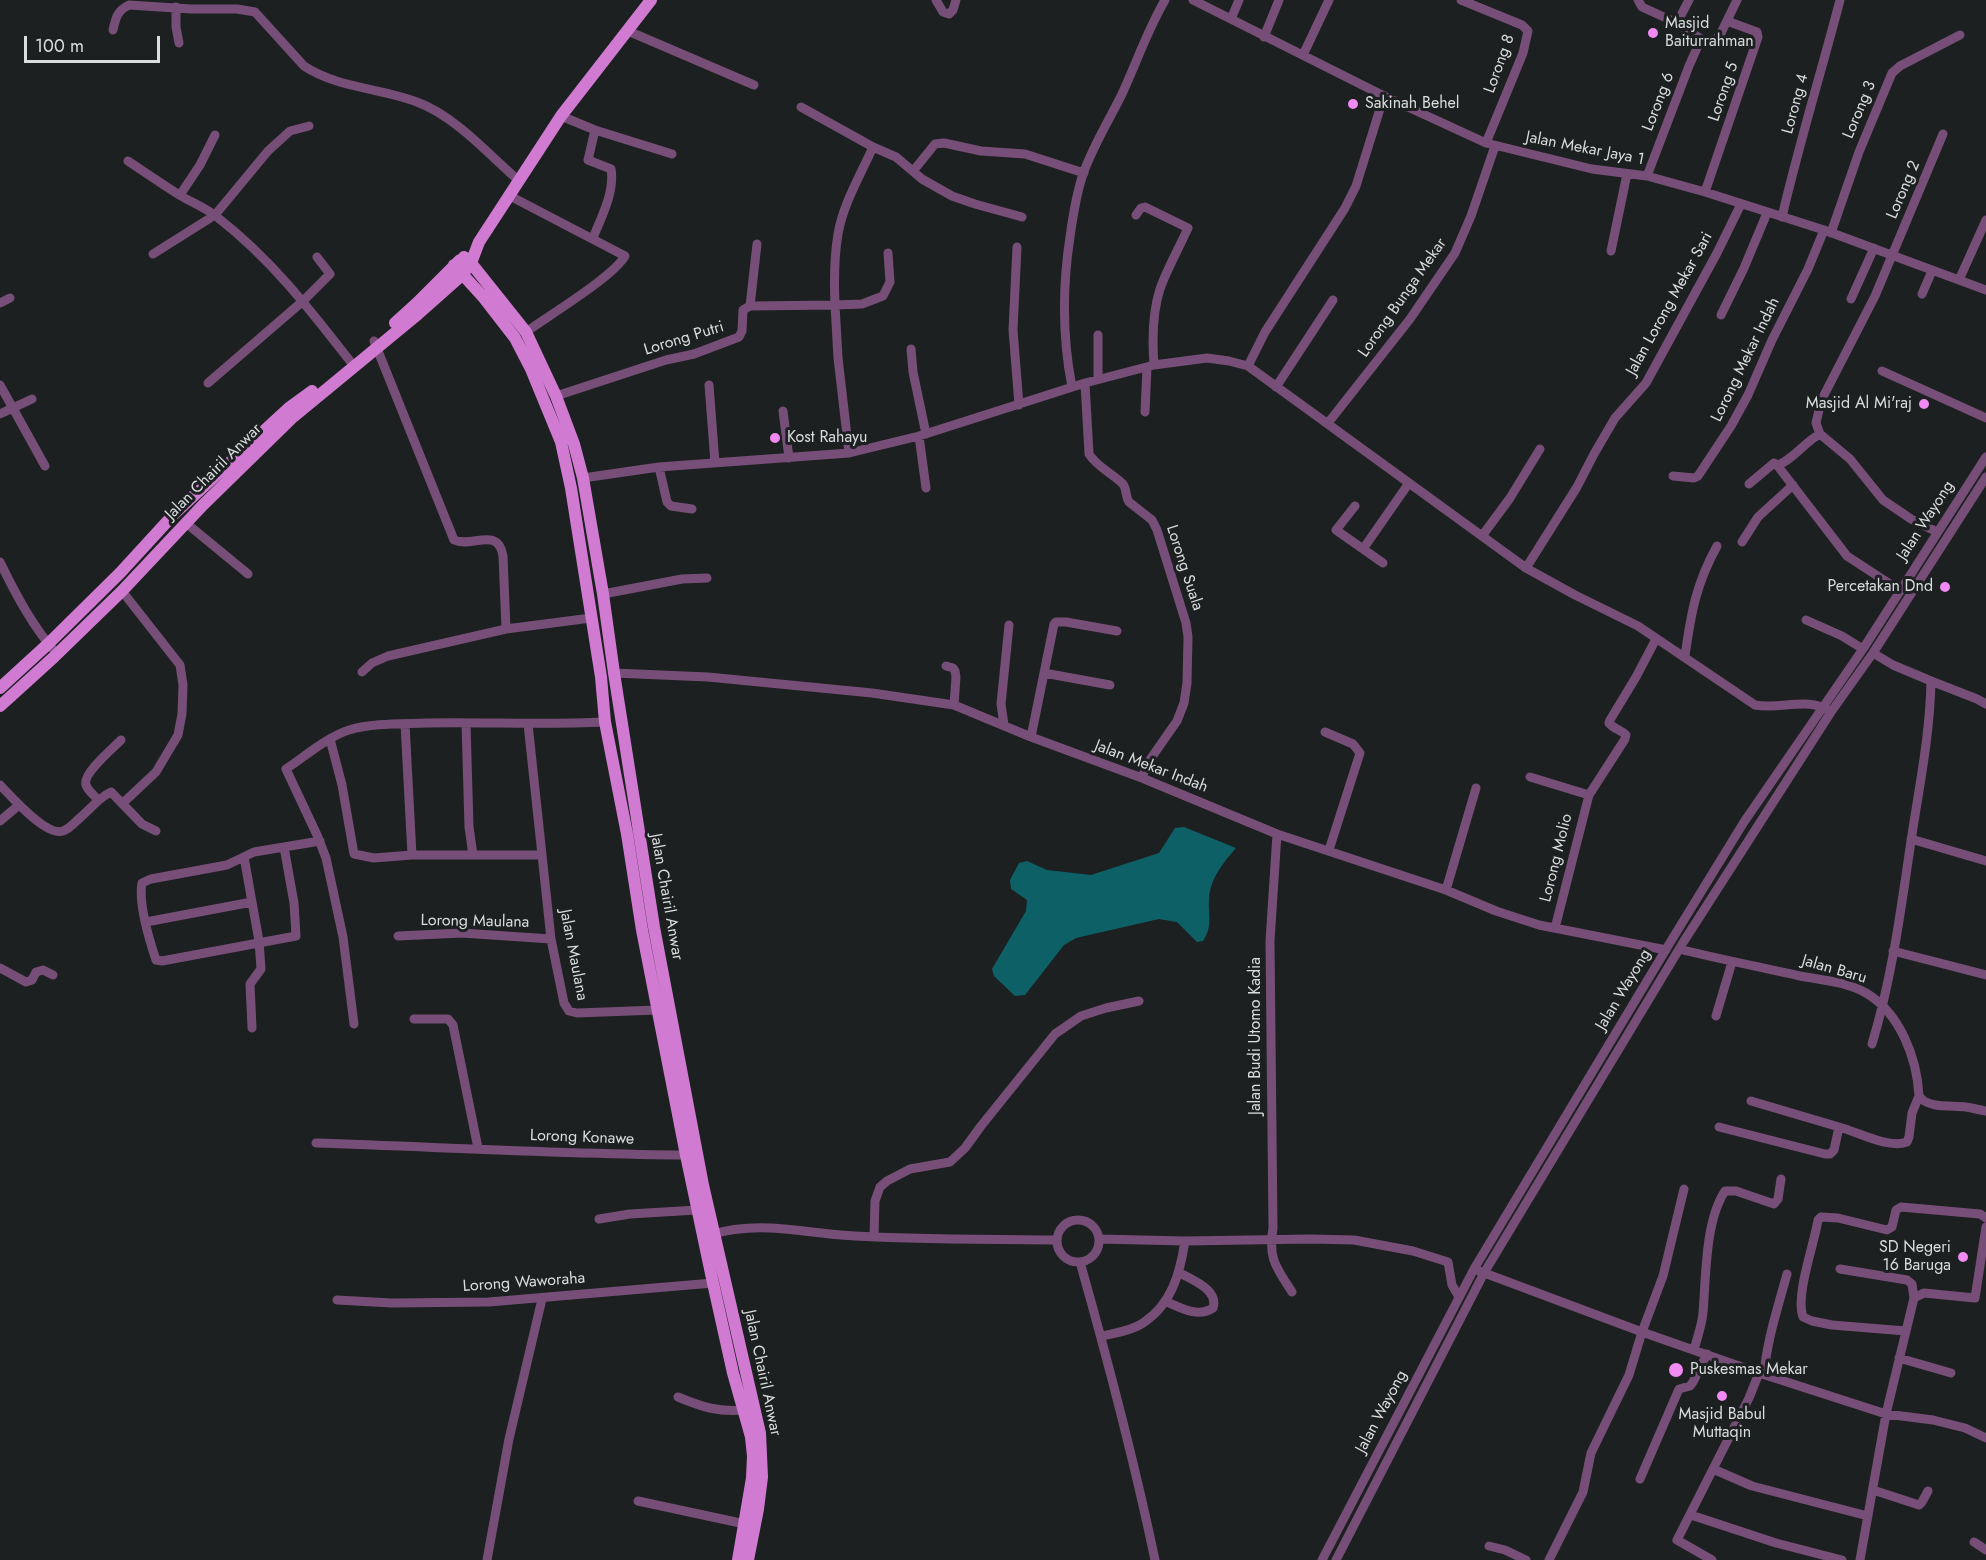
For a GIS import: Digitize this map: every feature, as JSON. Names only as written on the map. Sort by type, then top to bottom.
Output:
[{"type":"main road","name":"Jalan Chairil Anwar","points":[[0,688],[48,644],[175,513],[290,408],[350,361],[418,314],[468,260],[561,116],[651,0]]},
{"type":"main road","name":"Jalan Chairil Anwar","points":[[468,260],[526,332],[556,396],[574,444],[583,478],[654,927],[703,1185],[713,1283],[751,1437],[753,1466],[738,1560]]},
{"type":"main road","name":"Jalan Chairil Anwar","points":[[458,270],[515,338],[531,369],[561,442],[571,488],[601,677],[605,722],[686,1155],[698,1210],[709,1235],[760,1433],[762,1477],[748,1560]]},
{"type":"main road","name":"Jalan Chairil Anwar","points":[[0,706],[122,591],[292,417],[375,344]]},
{"type":"main road","points":[[616,778],[630,776]]},
{"type":"street","points":[[936,0],[943,12],[949,14],[956,0]]},
{"type":"street","points":[[1072,387],[1065,344],[1063,287],[1074,203],[1100,134],[1121,96],[1149,29],[1165,0]]},
{"type":"street","name":"Jalan Mekar Jaya 1","points":[[1193,0],[1384,96],[1491,144],[1592,169],[1647,176],[1705,192],[1874,248],[1986,290]]},
{"type":"street","points":[[1231,20],[1239,0]]},
{"type":"street","points":[[1264,37],[1279,0]]},
{"type":"street","points":[[1303,54],[1329,0]]},
{"type":"street","name":"Lorong 8","points":[[1461,0],[1522,25],[1528,31],[1523,53],[1491,144]]},
{"type":"street","points":[[1638,0],[1642,7],[1677,23],[1701,39],[1708,40],[1716,39],[1737,0]]},
{"type":"street","points":[[1677,23],[1689,0]]},
{"type":"street","name":"Lorong 4","points":[[1782,217],[1840,0]]},
{"type":"street","points":[[113,30],[116,15],[129,5],[237,9],[255,12],[311,71],[432,108],[479,144],[518,180]]},
{"type":"street","points":[[176,8],[179,42]]},
{"type":"street","name":"Lorong 5","points":[[1705,192],[1758,37],[1757,32],[1727,21]]},
{"type":"street","points":[[628,31],[754,85]]},
{"type":"street","name":"Lorong 3","points":[[1827,232],[1892,74],[1900,66],[1960,35]]},
{"type":"street","name":"Lorong 6","points":[[1647,176],[1701,39]]},
{"type":"street","points":[[1248,366],[1265,332],[1345,208],[1356,186],[1384,96]]},
{"type":"street","points":[[801,107],[873,147],[896,157],[922,178],[952,196],[1022,217]]},
{"type":"street","points":[[561,116],[595,130],[672,154]]},
{"type":"street","points":[[153,254],[216,215],[268,151],[290,131],[309,126]]},
{"type":"street","points":[[593,238],[607,201],[612,174],[610,168],[588,160],[595,130]]},
{"type":"street","name":"Lorong 2","points":[[1820,434],[1816,423],[1821,401],[1875,296],[1943,134]]},
{"type":"street","points":[[180,195],[200,165],[215,135]]},
{"type":"street","points":[[914,170],[934,144],[944,143],[981,151],[1025,153],[1084,173]]},
{"type":"street","name":"Lorong Bunga Mekar","points":[[1328,423],[1410,319],[1455,252],[1471,216],[1491,144]]},
{"type":"street","points":[[849,453],[838,358],[834,277],[838,233],[844,213],[873,147]]},
{"type":"street","points":[[128,161],[216,215],[267,260],[350,361]]},
{"type":"street","points":[[1611,251],[1627,174]]},
{"type":"street","points":[[510,196],[624,255],[624,258],[602,278],[526,332]]},
{"type":"street","name":"Jalan Lorong Mekar Sari","points":[[1526,568],[1577,487],[1615,418],[1646,383],[1741,204]]},
{"type":"street","points":[[1136,215],[1141,208],[1145,207],[1188,228],[1158,297],[1144,412]]},
{"type":"street","points":[[1721,315],[1767,213]]},
{"type":"street","points":[[1959,280],[1986,220]]},
{"type":"street","name":"Lorong Mekar Indah","points":[[1673,476],[1694,478],[1698,476],[1731,426],[1827,232]]},
{"type":"street","points":[[757,244],[750,306],[862,304],[883,296],[890,282],[888,253]]},
{"type":"street","points":[[1017,247],[1013,330],[1019,405]]},
{"type":"street","points":[[1851,299],[1874,248]]},
{"type":"street","points":[[208,383],[303,301],[330,274],[317,257]]},
{"type":"street","points":[[1923,294],[1932,271]]},
{"type":"street","points":[[0,303],[10,298]]},
{"type":"street","points":[[1276,387],[1333,300]]},
{"type":"street","name":"Lorong Putri","points":[[556,396],[666,360],[694,354],[739,337],[742,331],[743,310],[750,306]]},
{"type":"street","points":[[1098,334],[1098,379]]},
{"type":"street","points":[[375,344],[454,540],[461,542],[491,540],[497,541],[500,545],[503,556],[506,629]]},
{"type":"street","points":[[911,348],[923,435],[926,488]]},
{"type":"street","points":[[583,478],[659,467],[849,453],[923,435],[1098,379],[1150,366],[1207,358],[1229,361],[1248,366],[1526,568],[1638,626],[1755,705],[1776,707],[1809,704],[1827,709]]},
{"type":"street","points":[[1882,371],[1986,418]]},
{"type":"street","name":"Lorong Suala","points":[[1085,383],[1089,454],[1094,461],[1123,484],[1129,502],[1152,520],[1186,623],[1187,683],[1184,703],[1177,721],[1147,764],[1142,778]]},
{"type":"street","points":[[0,385],[45,466]]},
{"type":"street","points":[[709,385],[715,464]]},
{"type":"street","points":[[0,414],[32,399]]},
{"type":"street","points":[[783,411],[789,458]]},
{"type":"street","points":[[1749,484],[1774,463],[1777,465],[1784,463],[1798,449],[1820,434],[1850,459],[1883,500],[1911,519],[1937,531]]},
{"type":"street","points":[[1482,536],[1510,498],[1540,449]]},
{"type":"street","name":"Jalan Wayong","points":[[1335,1560],[1484,1273],[1679,949],[1757,828],[1863,649],[1986,457]]},
{"type":"street","points":[[1777,465],[1847,556],[1899,591]]},
{"type":"street","points":[[659,467],[671,506],[692,509]]},
{"type":"street","name":"Jalan Wayong","points":[[1322,1560],[1474,1269],[1744,822],[1827,709],[1873,653],[1986,477]]},
{"type":"street","points":[[1363,549],[1408,483]]},
{"type":"street","points":[[1742,542],[1758,517],[1793,485]]},
{"type":"street","points":[[1355,506],[1336,530],[1383,563]]},
{"type":"street","points":[[186,523],[248,574]]},
{"type":"street","points":[[1685,656],[1698,584],[1717,546]]},
{"type":"street","points":[[1,566],[26,612],[57,654]]},
{"type":"street","points":[[1908,576],[1918,583]]},
{"type":"street","points":[[603,594],[676,580],[707,578]]},
{"type":"street","points":[[122,591],[180,665],[183,685],[182,714],[178,735],[156,772],[123,803]]},
{"type":"street","points":[[362,672],[372,663],[388,656],[506,629],[591,618]]},
{"type":"street","points":[[1806,620],[1842,636],[1863,649]]},
{"type":"street","points":[[1031,736],[1054,624],[1066,622],[1117,631]]},
{"type":"street","points":[[1004,725],[1001,704],[1009,625]]},
{"type":"street","name":"Lorong Molio","points":[[1555,928],[1588,795],[1625,739],[1624,734],[1609,723],[1656,639]]},
{"type":"street","points":[[1873,653],[1893,665],[1986,704]]},
{"type":"street","points":[[945,666],[953,668],[956,674],[954,705]]},
{"type":"street","points":[[1044,673],[1110,685]]},
{"type":"street","name":"Jalan Mekar Indah","points":[[614,674],[720,678],[872,693],[954,705],[1142,778],[1277,834],[1446,890],[1496,911],[1539,925],[1666,950]]},
{"type":"street","points":[[1872,1044],[1883,1006],[1920,793],[1930,716],[1931,681]]},
{"type":"street","points":[[354,1024],[343,936],[326,858],[286,769],[330,739],[355,729],[405,724],[605,722]]},
{"type":"street","points":[[466,723],[473,855]]},
{"type":"street","points":[[405,724],[412,855]]},
{"type":"street","name":"Jalan Maulana","points":[[528,724],[551,939],[564,1003],[569,1011],[577,1013],[658,1010]]},
{"type":"street","points":[[1325,732],[1353,744],[1360,753],[1329,850]]},
{"type":"street","points":[[330,739],[342,785],[354,854],[374,858],[412,855],[542,855]]},
{"type":"street","points":[[98,800],[86,786],[86,778],[121,740]]},
{"type":"street","name":"Lorong Molio","points":[[1530,777],[1588,795]]},
{"type":"street","points":[[0,785],[45,827],[59,832],[68,828],[98,800],[111,792],[142,824],[156,831]]},
{"type":"street","points":[[1446,890],[1476,788]]},
{"type":"street","points":[[0,821],[19,805]]},
{"type":"street","points":[[1744,822],[1757,828]]},
{"type":"street","name":"Jalan Budi Utomo Kadia","points":[[1277,834],[1270,941],[1273,1228],[1270,1250],[1275,1264],[1292,1292]]},
{"type":"street","points":[[1911,838],[1986,861]]},
{"type":"street","points":[[284,847],[294,903],[297,933],[294,937],[259,941],[159,962],[155,958],[141,895],[142,883],[151,879],[227,865],[254,852],[284,847],[320,841]]},
{"type":"street","points":[[243,857],[259,941],[261,969],[250,988],[252,1028]]},
{"type":"street","points":[[146,922],[252,902]]},
{"type":"street","name":"Lorong Maulana","points":[[398,936],[462,933],[551,939]]},
{"type":"street","name":"Jalan Baru","points":[[1679,949],[1865,992],[1883,1006],[1904,1038],[1914,1061],[1919,1096]]},
{"type":"street","points":[[1893,951],[1986,975]]},
{"type":"street","points":[[1716,1016],[1732,962]]},
{"type":"street","points":[[0,968],[26,982],[32,980],[36,972],[42,970],[53,975]]},
{"type":"street","points":[[874,1236],[875,1201],[880,1187],[910,1169],[945,1164],[955,1159],[1047,1043],[1069,1023],[1081,1016],[1106,1008],[1139,1001]]},
{"type":"street","points":[[414,1019],[448,1019],[453,1025],[478,1148]]},
{"type":"street","points":[[1751,1101],[1893,1144],[1907,1142],[1912,1113],[1919,1096],[1922,1100],[1932,1103],[1986,1111]]},
{"type":"street","points":[[1719,1127],[1830,1154],[1834,1150],[1839,1127]]},
{"type":"street","name":"Lorong Konawe","points":[[316,1143],[478,1148],[587,1155],[686,1155]]},
{"type":"street","points":[[1694,1350],[1702,1317],[1708,1241],[1722,1196],[1725,1191],[1736,1191],[1774,1203],[1778,1199],[1781,1179]]},
{"type":"street","points":[[1549,1560],[1583,1492],[1591,1453],[1629,1375],[1663,1276],[1684,1189]]},
{"type":"street","points":[[1906,1331],[1832,1325],[1803,1317],[1800,1309],[1802,1296],[1821,1216],[1887,1230],[1892,1227],[1896,1210],[1901,1208],[1986,1217],[1986,1210]]},
{"type":"street","points":[[599,1219],[630,1214],[698,1210]]},
{"type":"street","points":[[1077,1220],[1088,1222],[1096,1229],[1099,1239],[1094,1254],[1088,1260],[1080,1262],[1066,1259],[1057,1248],[1056,1240],[1062,1226],[1069,1221],[1077,1220]]},
{"type":"street","points":[[709,1235],[743,1227],[759,1227],[840,1235],[1056,1240]]},
{"type":"street","points":[[1975,1298],[1986,1227]]},
{"type":"street","points":[[1099,1239],[1354,1240],[1413,1251],[1448,1262],[1452,1285],[1459,1297]]},
{"type":"street","points":[[1102,1336],[1142,1324],[1157,1311],[1180,1273],[1185,1241]]},
{"type":"street","points":[[1080,1262],[1102,1336],[1136,1470],[1155,1560]]},
{"type":"street","points":[[1474,1269],[1761,1374],[1886,1413],[1933,1420],[1965,1428],[1986,1438]]},
{"type":"street","points":[[1840,1269],[1907,1280],[1912,1284],[1914,1298],[1886,1413],[1860,1560]]},
{"type":"street","points":[[1165,1301],[1200,1313],[1213,1308],[1215,1301],[1212,1295],[1205,1288],[1180,1273]]},
{"type":"street","points":[[1712,1560],[1677,1540],[1761,1374],[1787,1274]]},
{"type":"street","name":"Lorong Waworaha","points":[[338,1300],[449,1303],[542,1299],[713,1283]]},
{"type":"street","points":[[1914,1298],[1924,1293],[1986,1300]]},
{"type":"street","points":[[487,1560],[509,1439],[542,1299]]},
{"type":"street","points":[[1640,1479],[1679,1389],[1690,1386],[1707,1354]]},
{"type":"street","points":[[1899,1358],[1951,1373]]},
{"type":"street","points":[[678,1397],[710,1409],[744,1410]]},
{"type":"street","points":[[1713,1469],[1752,1486],[1868,1516]]},
{"type":"street","points":[[1873,1490],[1919,1505],[1928,1491]]},
{"type":"street","points":[[638,1501],[745,1524]]},
{"type":"street","points":[[1691,1515],[1776,1543],[1842,1560]]},
{"type":"street","points":[[1974,1542],[1986,1550]]},
{"type":"street","points":[[1489,1546],[1505,1550],[1526,1560]]},
{"type":"water","points":[[1184,827],[1236,848],[1222,865],[1212,885],[1209,899],[1209,926],[1203,941],[1197,942],[1177,922],[1159,919],[1076,938],[1064,945],[1025,995],[1015,996],[994,976],[992,969],[1026,911],[1027,900],[1011,889],[1010,880],[1019,863],[1027,861],[1047,870],[1091,875],[1159,853],[1175,828]]},
{"type":"place","name":"Masjid Baiturrahman","points":[[1653,33]]},
{"type":"place","name":"Sakinah Behel","points":[[1353,104]]},
{"type":"place","name":"Masjid Al Mi'raj","points":[[1924,404]]},
{"type":"place","name":"Kost Rahayu","points":[[775,438]]},
{"type":"place","name":"Percetakan Dnd","points":[[1945,587]]},
{"type":"place","name":"SD Negeri 16 Baruga","points":[[1963,1257]]},
{"type":"place","name":"Puskesmas Mekar","points":[[1676,1370]]},
{"type":"place","name":"Masjid Babul Muttaqin","points":[[1722,1396]]}]
